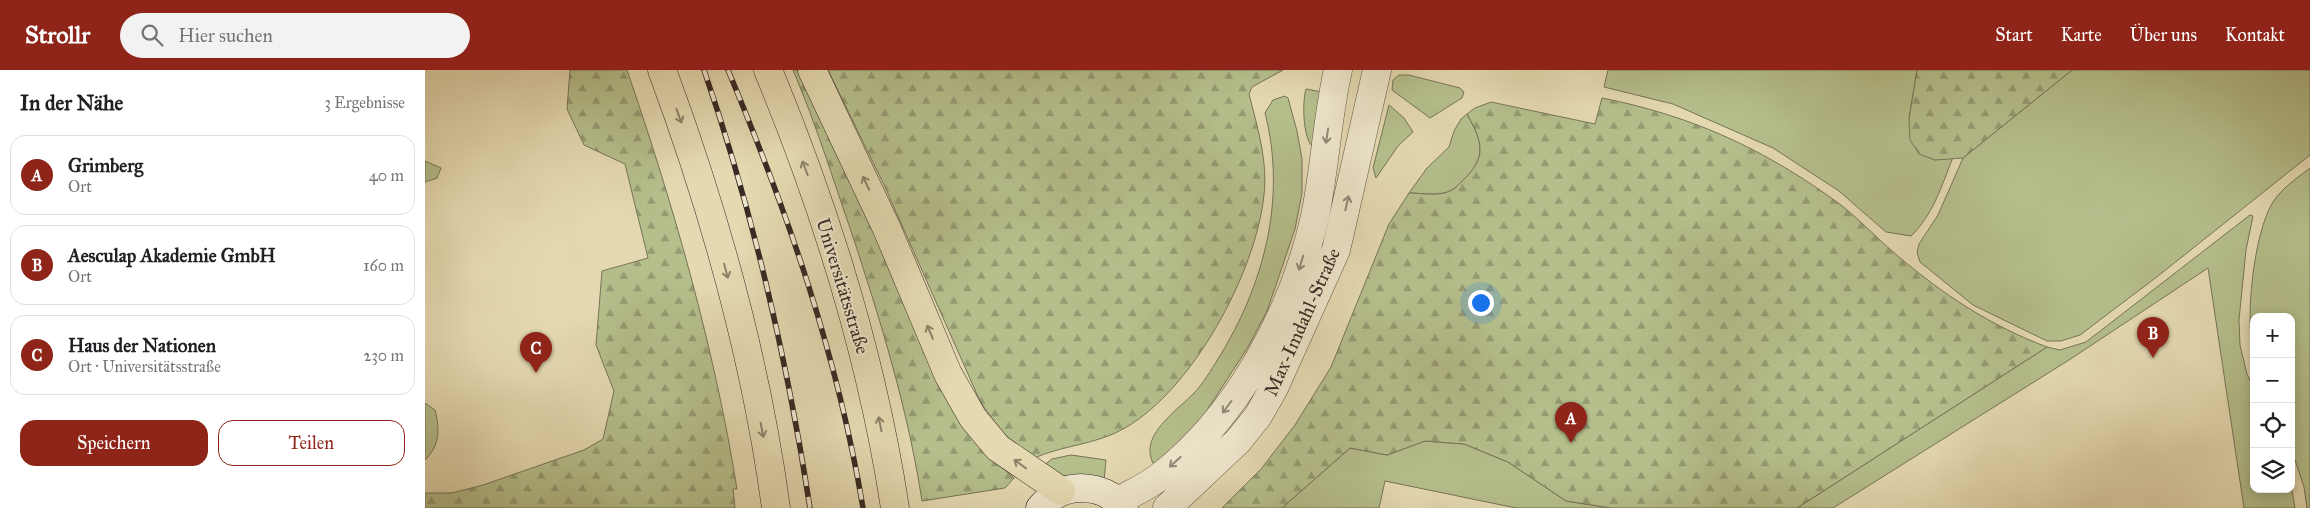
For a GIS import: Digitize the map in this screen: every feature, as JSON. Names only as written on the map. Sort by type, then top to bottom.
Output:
[{"type":"highway","points":[[662,70],[691,147],[731,289],[775,496]]},
{"type":"highway","name":"Universitätsstraße","points":[[768,70],[833,250],[860,338],[895,508]]},
{"type":"highway","points":[[812,70],[887,229],[948,374],[973,418],[998,448],[1051,500]]},
{"type":"street","name":"Max-Imdahl-Straße","points":[[1051,500],[1084,487],[1109,494],[1121,504],[1157,479],[1211,429],[1250,373],[1279,321],[1299,270],[1314,217],[1338,70]]},
{"type":"street","name":"Max-Imdahl-Straße","points":[[1167,508],[1238,441],[1258,416],[1274,388],[1336,250],[1377,70]]},
{"type":"green space","points":[[570,70],[627,70],[661,173],[691,277],[717,382],[737,489],[733,489],[735,508],[425,508],[425,493],[452,493],[483,485],[584,450],[603,439],[614,391],[596,345],[602,271],[648,258],[625,164],[584,145],[567,109]]},
{"type":"green space","points":[[793,70],[797,70],[874,227],[946,398],[965,429],[988,455],[1014,478],[1005,488],[922,501],[909,433],[883,333],[831,172]]},
{"type":"green space","points":[[828,70],[1283,70],[1252,87],[1249,94],[1261,144],[1265,182],[1259,226],[1248,258],[1217,326],[1197,357],[1174,386],[1150,410],[1114,434],[1043,454],[1032,459],[1017,446],[997,425],[980,401],[885,187]]},
{"type":"green space","points":[[1608,70],[1917,70],[1909,119],[1935,160],[1953,157],[1936,199],[1919,228],[1911,236],[1886,232],[1839,191],[1773,148],[1673,104],[1604,87]]},
{"type":"green space","points":[[1917,70],[2072,70],[1963,158],[1935,160],[1919,154],[1910,140],[1909,119]]},
{"type":"green space","points":[[2072,70],[2310,70],[2310,155],[2158,276],[2080,335],[2061,341],[2047,341],[1973,305],[1920,262],[1917,252],[1919,244],[1938,215],[1963,158]]},
{"type":"green space","points":[[1399,75],[1409,75],[1460,88],[1464,92],[1462,98],[1430,118],[1392,90],[1393,80]]},
{"type":"green space","points":[[1306,89],[1322,92],[1312,146],[1309,142],[1304,119]]},
{"type":"green space","points":[[1285,96],[1288,98],[1297,131],[1302,159],[1302,193],[1295,229],[1278,279],[1267,311],[1248,347],[1191,435],[1157,469],[1151,458],[1150,447],[1153,437],[1168,417],[1197,389],[1210,372],[1234,331],[1259,271],[1267,241],[1272,209],[1271,145],[1265,113],[1273,100]]},
{"type":"green space","points":[[1602,98],[1664,113],[1693,123],[1776,162],[1839,204],[1899,257],[1951,297],[1987,319],[2026,339],[2047,347],[1797,508],[1611,508],[1566,501],[1508,462],[1464,444],[1425,441],[1387,455],[1350,448],[1282,508],[1222,508],[1261,469],[1295,425],[1331,367],[1389,224],[1409,193],[1437,194],[1447,192],[1458,185],[1476,164],[1479,156],[1479,141],[1467,114],[1475,108],[1491,102],[1595,124]]},
{"type":"green space","points":[[1389,105],[1404,118],[1413,132],[1398,146],[1376,178],[1373,168]]},
{"type":"green space","points":[[1467,114],[1476,132],[1480,148],[1476,164],[1471,172],[1455,188],[1447,192],[1437,194],[1409,193],[1427,168],[1449,147],[1454,131],[1461,119]]},
{"type":"green space","points":[[425,161],[441,168],[437,178],[425,182]]},
{"type":"green space","points":[[2310,168],[2310,508],[2307,508],[2304,487],[2295,460],[2295,313],[2250,313],[2256,255],[2266,216],[2273,202],[2290,184]]},
{"type":"green space","points":[[2250,215],[2253,216],[2246,250],[2239,320],[2240,345],[2250,381],[2250,493],[2292,493],[2295,508],[2244,508],[2208,268],[2069,360],[1833,508],[1797,508],[2047,347],[2060,350],[2086,342]]},
{"type":"green space","points":[[425,403],[435,410],[438,431],[434,449],[425,460]]},
{"type":"green space","points":[[1425,441],[1464,444],[1508,462],[1566,501],[1611,508],[1516,508],[1385,481],[1379,508],[1282,508],[1350,448],[1387,455]]},
{"type":"green space","points":[[1071,455],[1106,460],[1104,481],[1085,476],[1062,476],[1043,466],[1052,459]]},
{"type":"railway","points":[[704,70],[738,177],[767,286],[791,397],[810,508]]},
{"type":"railway","points":[[728,70],[771,177],[825,339],[852,451],[863,508]]},
{"type":"place","name":"Aesculap Akademie GmbH","points":[[2153,358]]},
{"type":"place","name":"Haus der Nationen","points":[[536,373]]},
{"type":"place","name":"Grimberg","points":[[1571,443]]}]
